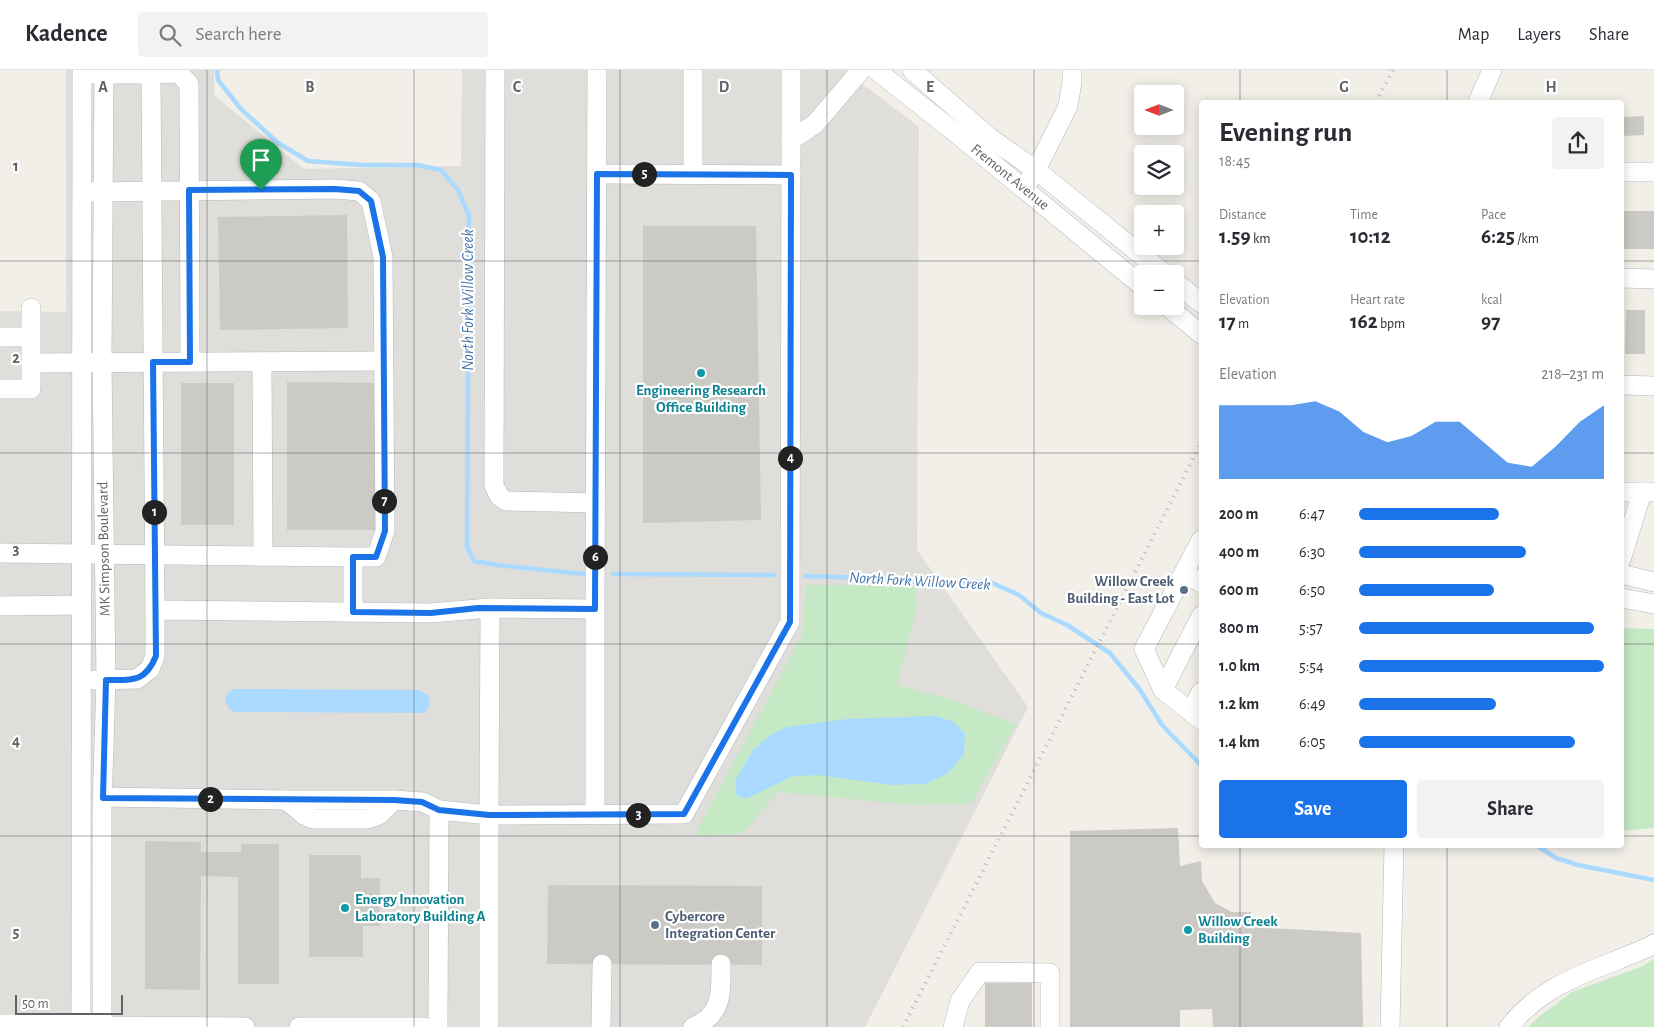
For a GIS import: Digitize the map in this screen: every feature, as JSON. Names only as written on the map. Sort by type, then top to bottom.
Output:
[{"type":"street","points":[[495,70],[494,485],[498,496],[506,501],[596,503]]},
{"type":"street","points":[[595,815],[597,70]]},
{"type":"street","points":[[693,70],[693,175]]},
{"type":"street","points":[[103,798],[394,800],[422,802],[439,810],[489,815],[684,814],[790,622],[791,70]]},
{"type":"street","points":[[791,140],[815,124],[861,70]]},
{"type":"street","name":"Fremont Avenue","points":[[876,70],[1134,279]]},
{"type":"street","name":"Fremont Avenue","points":[[912,70],[990,138],[1036,170],[1154,265]]},
{"type":"street","points":[[1023,188],[1036,170],[1068,106],[1072,70]]},
{"type":"street","points":[[1479,100],[1492,70]]},
{"type":"street","points":[[82,72],[179,73],[189,84],[190,362]]},
{"type":"street","name":"MK Simpson Boulevard","points":[[82,72],[82,1025]]},
{"type":"street","name":"MK Simpson Boulevard","points":[[102,1026],[103,798],[106,680],[102,362],[104,72]]},
{"type":"street","points":[[82,679],[137,679],[150,669],[156,656],[151,74]]},
{"type":"street","points":[[1624,172],[1654,172]]},
{"type":"street","points":[[597,174],[791,175]]},
{"type":"street","points":[[0,553],[376,557],[385,531],[383,257],[371,201],[359,191],[335,189],[82,192]]},
{"type":"street","points":[[1624,278],[1654,279]]},
{"type":"street","points":[[1184,289],[1199,301]]},
{"type":"street","points":[[0,389],[31,389],[31,308]]},
{"type":"street","points":[[1178,315],[1199,332]]},
{"type":"street","points":[[0,337],[31,337]]},
{"type":"street","points":[[31,363],[383,361]]},
{"type":"street","points":[[262,362],[263,556]]},
{"type":"street","points":[[1624,385],[1654,386]]},
{"type":"street","points":[[1624,492],[1648,492],[1624,552]]},
{"type":"street","points":[[1199,544],[1144,649],[1163,690],[1196,716],[1199,702]]},
{"type":"street","points":[[353,557],[353,612]]},
{"type":"street","points":[[1184,573],[1199,582]]},
{"type":"street","points":[[1624,575],[1654,582]]},
{"type":"street","points":[[1624,599],[1654,604]]},
{"type":"street","points":[[0,606],[82,605]]},
{"type":"street","points":[[155,610],[431,613],[490,608],[595,609]]},
{"type":"street","points":[[489,1027],[490,608]]},
{"type":"street","points":[[1163,690],[1199,620]]},
{"type":"street","points":[[438,1027],[439,810]]},
{"type":"street","points":[[1390,1027],[1394,848]]},
{"type":"street","points":[[1509,1027],[1519,1015],[1545,993],[1573,977],[1654,944]]},
{"type":"street","points":[[601,1027],[602,964]]},
{"type":"street","points":[[693,1027],[715,1011],[721,994],[721,964]]},
{"type":"street","points":[[953,1027],[960,1001],[980,972],[1050,973],[1050,1027]]},
{"type":"street","points":[[0,1024],[245,1027]]},
{"type":"street","points":[[299,1027],[424,1027]]},
{"type":"shaded area","points":[[66,70],[214,70],[214,95],[304,169],[461,166],[462,70],[844,70],[919,127],[917,550],[1028,707],[865,1027],[0,1027],[0,311],[66,312]]},
{"type":"green space","points":[[806,585],[915,586],[917,606],[897,685],[949,699],[1016,724],[971,804],[913,805],[778,792],[743,833],[699,837],[697,830],[802,636]]},
{"type":"green space","points":[[1624,628],[1654,629],[1654,828],[1624,831]]},
{"type":"green space","points":[[1654,959],[1654,1027],[1529,1027],[1535,1020],[1572,992],[1643,966]]},
{"type":"water","points":[[233,689],[420,690],[428,695],[430,704],[426,713],[235,712],[230,710],[225,701],[228,693]]},
{"type":"water","points":[[936,716],[954,722],[965,734],[964,754],[947,774],[925,784],[891,785],[817,775],[793,776],[746,799],[736,795],[736,779],[753,750],[769,736],[787,727],[847,719]]},
{"type":"building","points":[[1644,116],[1644,135],[1624,136],[1624,117]]},
{"type":"building","points":[[1624,211],[1654,211],[1654,249],[1624,249]]},
{"type":"building","points":[[347,215],[348,328],[220,330],[218,217]]},
{"type":"building","name":"Engineering Research Office Building","points":[[643,226],[756,226],[761,520],[643,523]]},
{"type":"building","points":[[1626,310],[1645,310],[1645,354],[1625,354]]},
{"type":"building","points":[[287,382],[377,383],[376,530],[287,530]]},
{"type":"building","points":[[181,383],[234,383],[234,525],[181,525]]},
{"type":"building","name":"Willow Creek Building","points":[[1178,828],[1180,866],[1201,861],[1202,881],[1215,903],[1232,912],[1251,912],[1251,927],[1361,933],[1363,1027],[1213,1027],[1212,1009],[1180,1010],[1180,1027],[1070,1027],[1070,831]]},
{"type":"building","points":[[145,841],[201,842],[201,852],[241,852],[241,844],[279,844],[279,984],[238,984],[238,877],[201,876],[200,990],[145,989]]},
{"type":"building","name":"Energy Innovation Laboratory Building A","points":[[309,855],[361,855],[361,878],[380,878],[380,926],[363,926],[363,957],[309,957]]},
{"type":"building","name":"Cybercore Integration Center","points":[[548,885],[762,886],[762,965],[547,964]]},
{"type":"building","points":[[985,983],[1032,983],[1032,1027],[985,1027]]},
{"type":"waterway","name":"North Fork Willow Creek","points":[[217,70],[218,80],[241,109],[277,142],[308,161],[362,165],[417,165],[441,170],[458,190],[469,216],[467,547],[474,561],[584,574]]},
{"type":"waterway","name":"North Fork Willow Creek","points":[[613,574],[774,575]]},
{"type":"waterway","name":"North Fork Willow Creek","points":[[805,576],[990,582],[1019,595],[1041,613],[1067,625],[1110,653],[1140,690],[1162,725],[1199,763]]},
{"type":"waterway","name":"North Fork Willow Creek","points":[[1541,848],[1556,858],[1578,865],[1654,880]]},
{"type":"railway","points":[[1377,100],[1393,70]]},
{"type":"railway","points":[[903,1027],[1199,447]]},
{"type":"place","name":"Engineering Research Office Building","points":[[701,373]]},
{"type":"place","name":"Willow Creek Building - East Lot","points":[[1184,590]]},
{"type":"place","name":"Energy Innovation Laboratory Building A","points":[[345,908]]},
{"type":"place","name":"Cybercore Integration Center","points":[[655,925]]},
{"type":"place","name":"Willow Creek Building","points":[[1188,930]]},
{"type":"route","points":[[597,174],[791,175],[790,622],[684,814],[489,815],[439,810],[422,802],[394,800],[103,798],[106,680],[137,679],[150,669],[156,656],[153,362],[190,362],[189,190],[261,190],[335,189],[359,191],[371,201],[383,257],[385,531],[376,557],[353,557],[353,612],[431,613],[478,608],[595,609],[597,174]]}]
